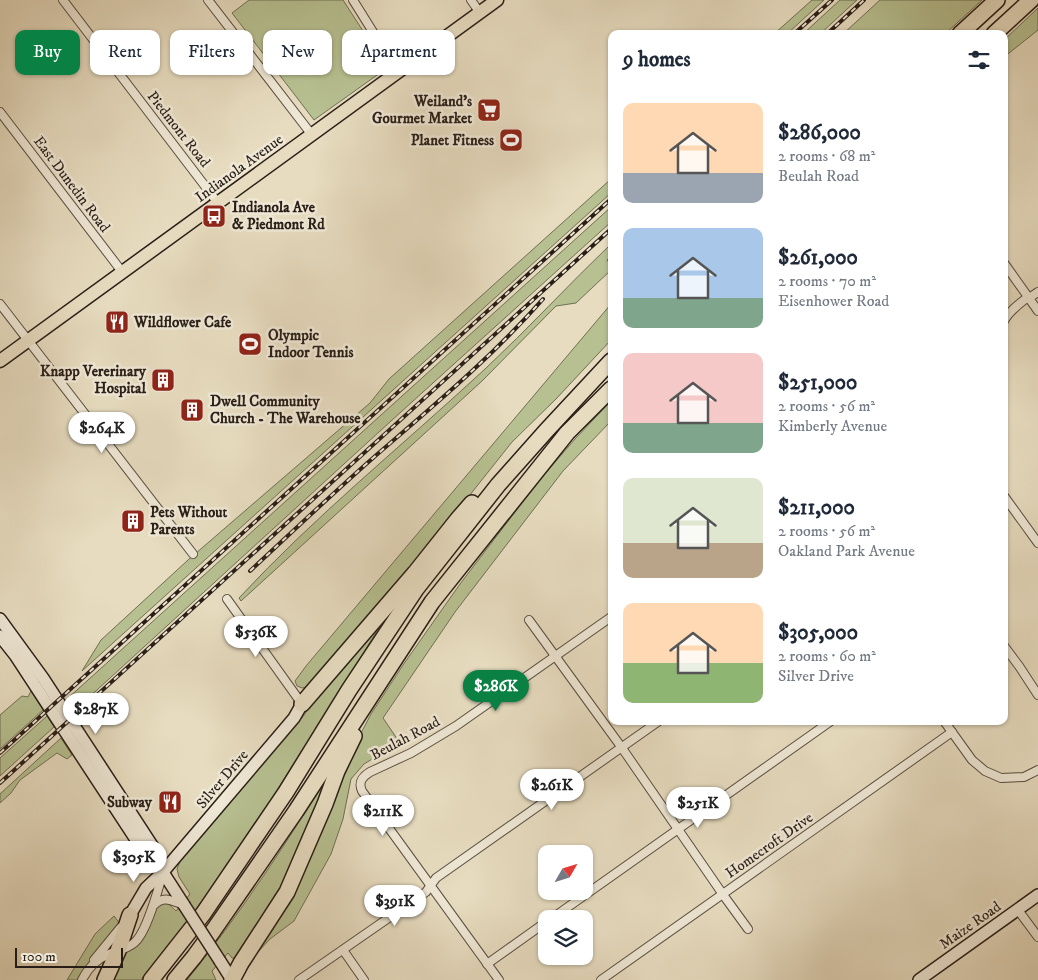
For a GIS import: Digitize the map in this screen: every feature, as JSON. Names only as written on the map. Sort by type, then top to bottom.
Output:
[{"type":"highway","points":[[964,30],[997,0]]},
{"type":"highway","points":[[998,30],[1032,0]]},
{"type":"highway","points":[[151,980],[203,914],[286,792],[416,588],[498,485],[608,364]]},
{"type":"highway","points":[[175,980],[219,923],[296,811],[432,602],[567,433],[608,392]]},
{"type":"highway","points":[[302,704],[415,573],[458,519],[521,450],[546,431]]},
{"type":"highway","points":[[232,980],[240,963],[287,892],[325,804],[337,771],[386,672]]},
{"type":"highway","points":[[105,980],[118,951],[130,915]]},
{"type":"main road","name":"Indianola Avenue","points":[[455,31],[497,0]]},
{"type":"main road","name":"Indianola Avenue","points":[[0,361],[394,75]]},
{"type":"main road","points":[[0,619],[43,678],[157,852],[160,868]]},
{"type":"main road","points":[[0,636],[25,670],[148,858],[160,868],[232,980]]},
{"type":"main road","name":"Silver Drive","points":[[130,915],[160,868],[294,718],[302,704]]},
{"type":"main road","name":"Maize Road","points":[[920,980],[1038,895]]},
{"type":"street","name":"Piedmont Road","points":[[63,0],[218,203]]},
{"type":"street","points":[[208,0],[312,135]]},
{"type":"street","points":[[353,0],[372,30]]},
{"type":"street","points":[[471,0],[480,13]]},
{"type":"street","name":"East Dunedin Road","points":[[0,112],[123,272]]},
{"type":"street","points":[[1008,269],[1038,311]]},
{"type":"street","points":[[1008,315],[1018,305],[1038,292]]},
{"type":"street","points":[[0,304],[193,554]]},
{"type":"street","points":[[1008,502],[1038,543]]},
{"type":"street","points":[[227,600],[302,704]]},
{"type":"street","name":"Beulah Road","points":[[430,885],[362,791],[360,782],[364,776],[411,754],[456,726],[608,619]]},
{"type":"street","points":[[529,620],[622,748],[748,929]]},
{"type":"street","points":[[1008,651],[1038,695]]},
{"type":"street","points":[[299,980],[426,892],[436,878],[654,725]]},
{"type":"street","points":[[564,910],[825,725]]},
{"type":"street","points":[[947,725],[972,760],[985,771],[1001,778],[1024,777],[1038,770]]},
{"type":"street","name":"Homecroft Drive","points":[[601,980],[952,732]]},
{"type":"street","name":"Silver Drive","points":[[90,967],[100,959],[130,946],[139,938],[151,909],[160,868]]},
{"type":"street","points":[[430,885],[499,980]]},
{"type":"street","points":[[151,909],[156,903],[164,899],[184,905]]},
{"type":"street","points":[[1018,910],[1038,937]]},
{"type":"street","name":"Silver Drive","points":[[82,980],[96,956],[130,915]]},
{"type":"street","points":[[487,964],[538,928]]},
{"type":"street","points":[[342,950],[364,980]]},
{"type":"green space","points":[[249,0],[343,0],[362,30],[342,30],[342,75],[377,75],[314,120],[280,75],[332,75],[332,30],[263,30],[263,53],[253,40],[253,30],[245,30],[232,13]]},
{"type":"green space","points":[[812,0],[824,0],[791,30],[778,30]]},
{"type":"green space","points":[[840,0],[857,0],[824,30],[807,30]]},
{"type":"green space","points":[[880,0],[982,0],[949,30],[847,30]]},
{"type":"green space","points":[[1038,8],[1038,30],[1008,54],[1008,36]]},
{"type":"green space","points":[[608,182],[608,196],[82,671],[101,640],[188,560],[370,403],[389,379]]},
{"type":"green space","points":[[608,210],[608,225],[74,711],[67,699]]},
{"type":"green space","points":[[608,247],[608,273],[576,303],[556,306],[482,381],[241,601],[239,598],[298,538],[485,369]]},
{"type":"green space","points":[[608,308],[608,343],[556,399],[512,442],[419,559],[307,687],[302,688],[297,686],[295,681]]},
{"type":"green space","points":[[608,404],[608,424],[563,471],[455,612],[383,718],[402,746],[364,764],[351,779],[343,819],[331,854],[294,921],[270,939],[257,953],[244,974],[244,968],[300,879],[347,760],[371,714],[460,584],[538,482]]},
{"type":"green space","points":[[389,612],[245,841],[194,912],[141,980],[110,980],[125,953],[142,941],[157,907],[165,903],[176,911],[190,894],[179,877],[177,869],[180,861],[305,714],[308,706]]},
{"type":"green space","points":[[31,691],[43,710],[0,749],[0,715],[22,696],[28,697]]},
{"type":"green space","points":[[47,716],[54,727],[0,776],[0,758]]},
{"type":"green space","points":[[61,738],[72,755],[67,759],[57,753],[20,780],[11,793],[0,803],[0,794]]},
{"type":"green space","points":[[333,768],[294,870],[236,958],[232,958],[228,953],[212,971],[216,980],[187,980],[263,877]]},
{"type":"green space","points":[[114,916],[120,924],[115,931],[77,980],[67,980],[95,934]]},
{"type":"railway","points":[[798,30],[832,0]]},
{"type":"railway","points":[[831,30],[864,0]]},
{"type":"railway","points":[[0,753],[608,202]]},
{"type":"railway","points":[[0,783],[608,232]]},
{"type":"railway","points":[[250,571],[357,472],[482,362],[543,299]]},
{"type":"place","name":"Weiland's Gourmet Market","points":[[489,110]]},
{"type":"place","name":"Planet Fitness","points":[[511,140]]},
{"type":"place","name":"Indianola Ave & Piedmont Rd","points":[[214,216]]},
{"type":"place","name":"Wildflower Cafe","points":[[117,322]]},
{"type":"place","name":"Olympic Indoor Tennis","points":[[250,344]]},
{"type":"place","name":"Knapp Vererinary Hospital","points":[[163,380]]},
{"type":"place","name":"Dwell Community Church - The Warehouse","points":[[192,410]]},
{"type":"place","name":"Pets Without Parents","points":[[133,521]]},
{"type":"place","name":"Subway","points":[[170,802]]}]
